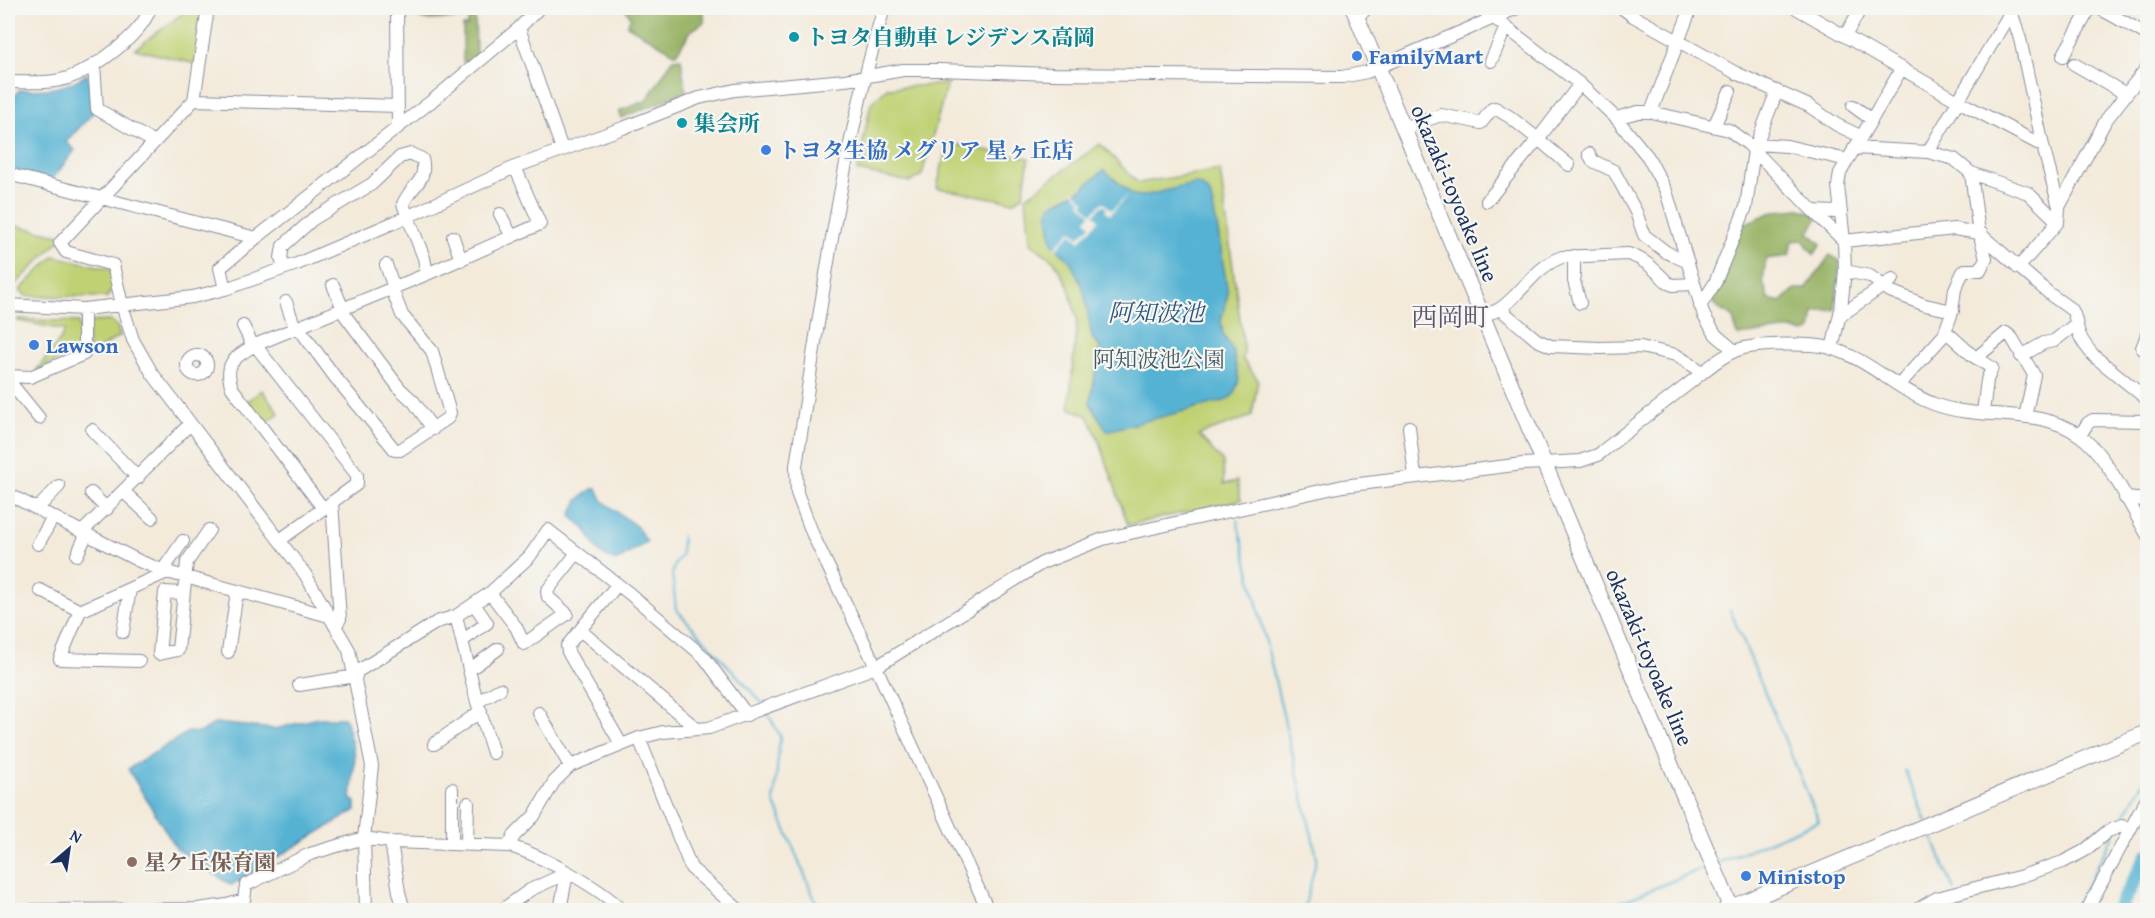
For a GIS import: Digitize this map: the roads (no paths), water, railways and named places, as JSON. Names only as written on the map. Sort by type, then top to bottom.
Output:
[{"type":"main road","name":"okazaki-toyoake line","points":[[1358,10],[1378,67],[1545,463],[1728,909],[2148,732]]},
{"type":"street","points":[[8,82],[67,78],[94,64],[136,32],[145,21],[150,8]]},
{"type":"street","points":[[208,8],[194,100],[60,243],[66,252],[113,265],[133,340],[152,373],[305,574],[350,650],[372,766],[364,838],[366,910]]},
{"type":"street","points":[[397,8],[398,127]]},
{"type":"street","points":[[225,288],[220,268],[398,127],[519,28],[539,8]]},
{"type":"street","points":[[884,8],[864,77],[850,139],[796,466],[797,493],[813,536],[988,910]]},
{"type":"street","points":[[1481,8],[1580,84],[1616,118],[1648,157],[1666,191],[1680,244],[1708,325],[1734,351]]},
{"type":"street","points":[[8,306],[84,309],[193,297],[225,288],[284,268],[409,216],[514,167],[699,98],[735,90],[864,77],[903,70],[1342,77],[1378,67],[1517,8]]},
{"type":"street","points":[[1622,8],[1736,73],[1809,106],[1837,125],[1860,136]]},
{"type":"street","points":[[1651,112],[1691,8]]},
{"type":"street","points":[[1796,8],[2043,146]]},
{"type":"street","points":[[1845,36],[1861,8]]},
{"type":"street","points":[[2063,56],[2090,8]]},
{"type":"street","points":[[2099,8],[2148,35]]},
{"type":"street","points":[[1928,152],[2012,9]]},
{"type":"street","points":[[2012,9],[2059,207],[2058,222],[2018,268]]},
{"type":"street","points":[[1491,61],[1506,27]]},
{"type":"street","points":[[519,28],[562,149]]},
{"type":"street","points":[[94,64],[97,109],[154,142]]},
{"type":"street","points":[[2074,64],[2126,94]]},
{"type":"street","points":[[2059,207],[2106,120],[2148,66]]},
{"type":"street","points":[[1832,349],[1845,282],[1840,173],[1902,68]]},
{"type":"street","points":[[1487,201],[1580,84]]},
{"type":"street","points":[[1714,126],[1730,91]]},
{"type":"street","points":[[1700,306],[1715,284],[1746,207],[1755,147],[1777,91]]},
{"type":"street","points":[[194,100],[398,106]]},
{"type":"street","points":[[1853,106],[1871,119]]},
{"type":"street","points":[[1404,128],[1441,114],[1481,123],[1495,108],[1510,117],[1569,165]]},
{"type":"street","points":[[1616,118],[1638,112],[1651,112],[1729,130],[1755,147],[1844,241]]},
{"type":"street","points":[[1755,147],[1787,146],[1847,160]]},
{"type":"street","points":[[1854,148],[1928,152],[1954,159],[1971,173],[2028,193],[2058,222]]},
{"type":"street","points":[[284,268],[281,258],[283,246],[313,219],[372,184],[400,157],[411,154],[422,159],[425,171],[420,181],[407,194],[403,204],[427,274]]},
{"type":"street","points":[[1589,154],[1593,161],[1614,171],[1636,212],[1644,235],[1666,252],[1688,262]]},
{"type":"street","points":[[8,494],[139,561],[165,571],[332,621],[340,619],[327,505],[232,388],[229,369],[234,358],[254,346],[461,260],[540,224],[514,167]]},
{"type":"street","points":[[1899,385],[1944,335],[1953,311],[1955,289],[1963,272],[1980,270],[1986,258],[1971,173]]},
{"type":"street","points":[[8,174],[256,238]]},
{"type":"street","points":[[1814,211],[1835,212],[1840,208]]},
{"type":"street","points":[[500,214],[512,237]]},
{"type":"street","points":[[1844,241],[1954,229],[1980,234],[2018,268],[2072,310],[2082,340],[2094,356],[2148,400]]},
{"type":"street","points":[[453,237],[461,260]]},
{"type":"street","points":[[1483,315],[1500,309],[1532,277],[1556,259],[1574,256],[1628,254],[1647,263],[1672,285],[1693,284]]},
{"type":"street","points":[[1574,256],[1574,281],[1581,303]]},
{"type":"street","points":[[286,302],[296,328],[395,450],[400,450],[433,429],[450,413],[432,351],[402,315],[386,265]]},
{"type":"street","points":[[1845,271],[1870,276],[1888,283],[1925,305],[1953,311]]},
{"type":"street","points":[[1840,316],[1888,283]]},
{"type":"street","points":[[333,285],[342,310],[400,389],[414,402],[433,429]]},
{"type":"street","points":[[39,418],[9,384],[84,354],[84,309]]},
{"type":"street","points":[[1500,309],[1537,340],[1551,346],[1641,347],[1669,352],[1691,364],[1701,373]]},
{"type":"street","points":[[243,326],[254,346],[357,475],[357,484],[280,540]]},
{"type":"street","points":[[2021,356],[2044,343],[2054,341],[2072,327],[2077,326]]},
{"type":"street","points":[[2148,332],[2142,348],[2148,353]]},
{"type":"street","points":[[1976,358],[2006,333],[2012,338],[2021,356],[2033,372],[2034,378],[2025,417]]},
{"type":"street","points":[[1944,335],[1953,337],[1976,358],[1992,368],[1987,380],[1983,413]]},
{"type":"street","points":[[509,846],[514,836],[534,816],[554,782],[570,765],[639,738],[663,732],[710,728],[876,667],[1042,563],[1077,548],[1103,539],[1343,486],[1580,461],[1598,455],[1701,373],[1734,351],[1755,347],[1798,344],[1832,349],[1852,357],[1934,404],[1952,409],[2055,422],[2080,435],[2099,453],[2148,536]]},
{"type":"street","points":[[207,366],[229,369]]},
{"type":"street","points":[[2080,435],[2088,423],[2093,420],[2148,421]]},
{"type":"street","points":[[77,555],[85,532],[190,424]]},
{"type":"street","points":[[1408,427],[1415,477]]},
{"type":"street","points":[[92,430],[138,478]]},
{"type":"street","points":[[37,509],[59,486]]},
{"type":"street","points":[[124,492],[152,518]]},
{"type":"street","points":[[91,493],[107,508]]},
{"type":"street","points":[[2125,498],[2148,500]]},
{"type":"street","points":[[38,544],[53,517]]},
{"type":"street","points":[[182,593],[165,592],[159,654],[178,650],[187,562],[209,530]]},
{"type":"street","points":[[299,685],[356,674],[437,622],[456,616],[490,592],[530,556],[548,530],[630,594],[710,663],[747,715]]},
{"type":"street","points":[[139,661],[60,659],[80,611],[165,571],[183,541]]},
{"type":"street","points":[[490,592],[516,627],[524,644],[567,614],[548,597],[547,591],[577,553]]},
{"type":"street","points":[[617,585],[567,646],[568,652],[621,744]]},
{"type":"street","points":[[123,632],[130,589]]},
{"type":"street","points":[[40,590],[80,611]]},
{"type":"street","points":[[228,652],[237,592]]},
{"type":"street","points":[[462,641],[487,623],[474,604]]},
{"type":"street","points":[[456,616],[493,753]]},
{"type":"street","points":[[580,630],[696,728]]},
{"type":"street","points":[[469,670],[498,649]]},
{"type":"street","points":[[434,744],[500,689]]},
{"type":"street","points":[[539,713],[570,765]]},
{"type":"street","points":[[639,738],[691,868],[739,910]]},
{"type":"street","points":[[452,789],[452,843]]},
{"type":"street","points":[[2087,910],[2121,828],[2148,796]]},
{"type":"street","points":[[467,843],[468,803]]},
{"type":"street","points":[[1916,910],[1937,898],[2022,876],[2063,862],[2121,828]]},
{"type":"street","points":[[32,910],[198,909],[227,906],[244,900],[246,885],[310,854],[364,838],[392,842],[509,846],[527,851],[574,876],[622,910]]},
{"type":"street","points":[[392,842],[404,910]]},
{"type":"street","points":[[502,910],[530,890],[567,873]]},
{"type":"street","points":[[560,910],[567,873]]},
{"type":"water","points":[[87,74],[93,113],[66,142],[75,150],[52,180],[11,169],[11,102],[19,90],[54,88]]},
{"type":"water","name":"阿知波池","points":[[1104,170],[1133,195],[1143,196],[1194,184],[1201,185],[1210,194],[1228,294],[1221,321],[1223,334],[1233,351],[1239,380],[1234,394],[1227,400],[1107,431],[1090,403],[1100,347],[1092,338],[1084,291],[1070,261],[1052,243],[1048,215],[1050,206],[1080,190]]},
{"type":"water","points":[[592,489],[597,489],[603,501],[637,527],[647,542],[617,561],[599,552],[585,529],[571,515],[578,500]]},
{"type":"water","points":[[318,718],[345,718],[355,756],[351,798],[356,803],[356,810],[231,885],[176,848],[128,769],[188,732],[199,733],[216,723],[275,729]]},
{"type":"waterway","points":[[1237,520],[1317,857],[1304,910]]},
{"type":"waterway","points":[[682,536],[681,555],[672,574],[676,609],[763,704]]},
{"type":"waterway","points":[[1717,863],[1819,821],[1730,610]]},
{"type":"waterway","points":[[767,712],[780,736],[774,801],[819,910]]},
{"type":"waterway","points":[[1905,771],[1926,821]]},
{"type":"waterway","points":[[2121,821],[2148,774]]},
{"type":"waterway","points":[[1930,832],[1954,890]]},
{"type":"waterway","points":[[2074,910],[2114,834]]},
{"type":"waterway","points":[[2118,910],[2148,856]]},
{"type":"waterway","points":[[1602,910],[1706,867]]},
{"type":"waterway","points":[[1958,898],[1963,910]]},
{"type":"place","name":"トヨタ自動車 レジデンス高岡","points":[[794,37]]},
{"type":"place","name":"FamilyMart","points":[[1357,56]]},
{"type":"place","name":"集会所","points":[[682,123]]},
{"type":"place","name":"トヨタ生協 メグリア 星ヶ丘店","points":[[766,150]]},
{"type":"place","name":"Lawson","points":[[34,345]]},
{"type":"place","name":"星ケ丘保育園","points":[[132,862]]},
{"type":"place","name":"Ministop","points":[[1746,876]]},
{"type":"district","name":"西岡町","points":[[1450,316]]},
{"type":"park label","name":"阿知波池公園","points":[[1159,359]]}]
